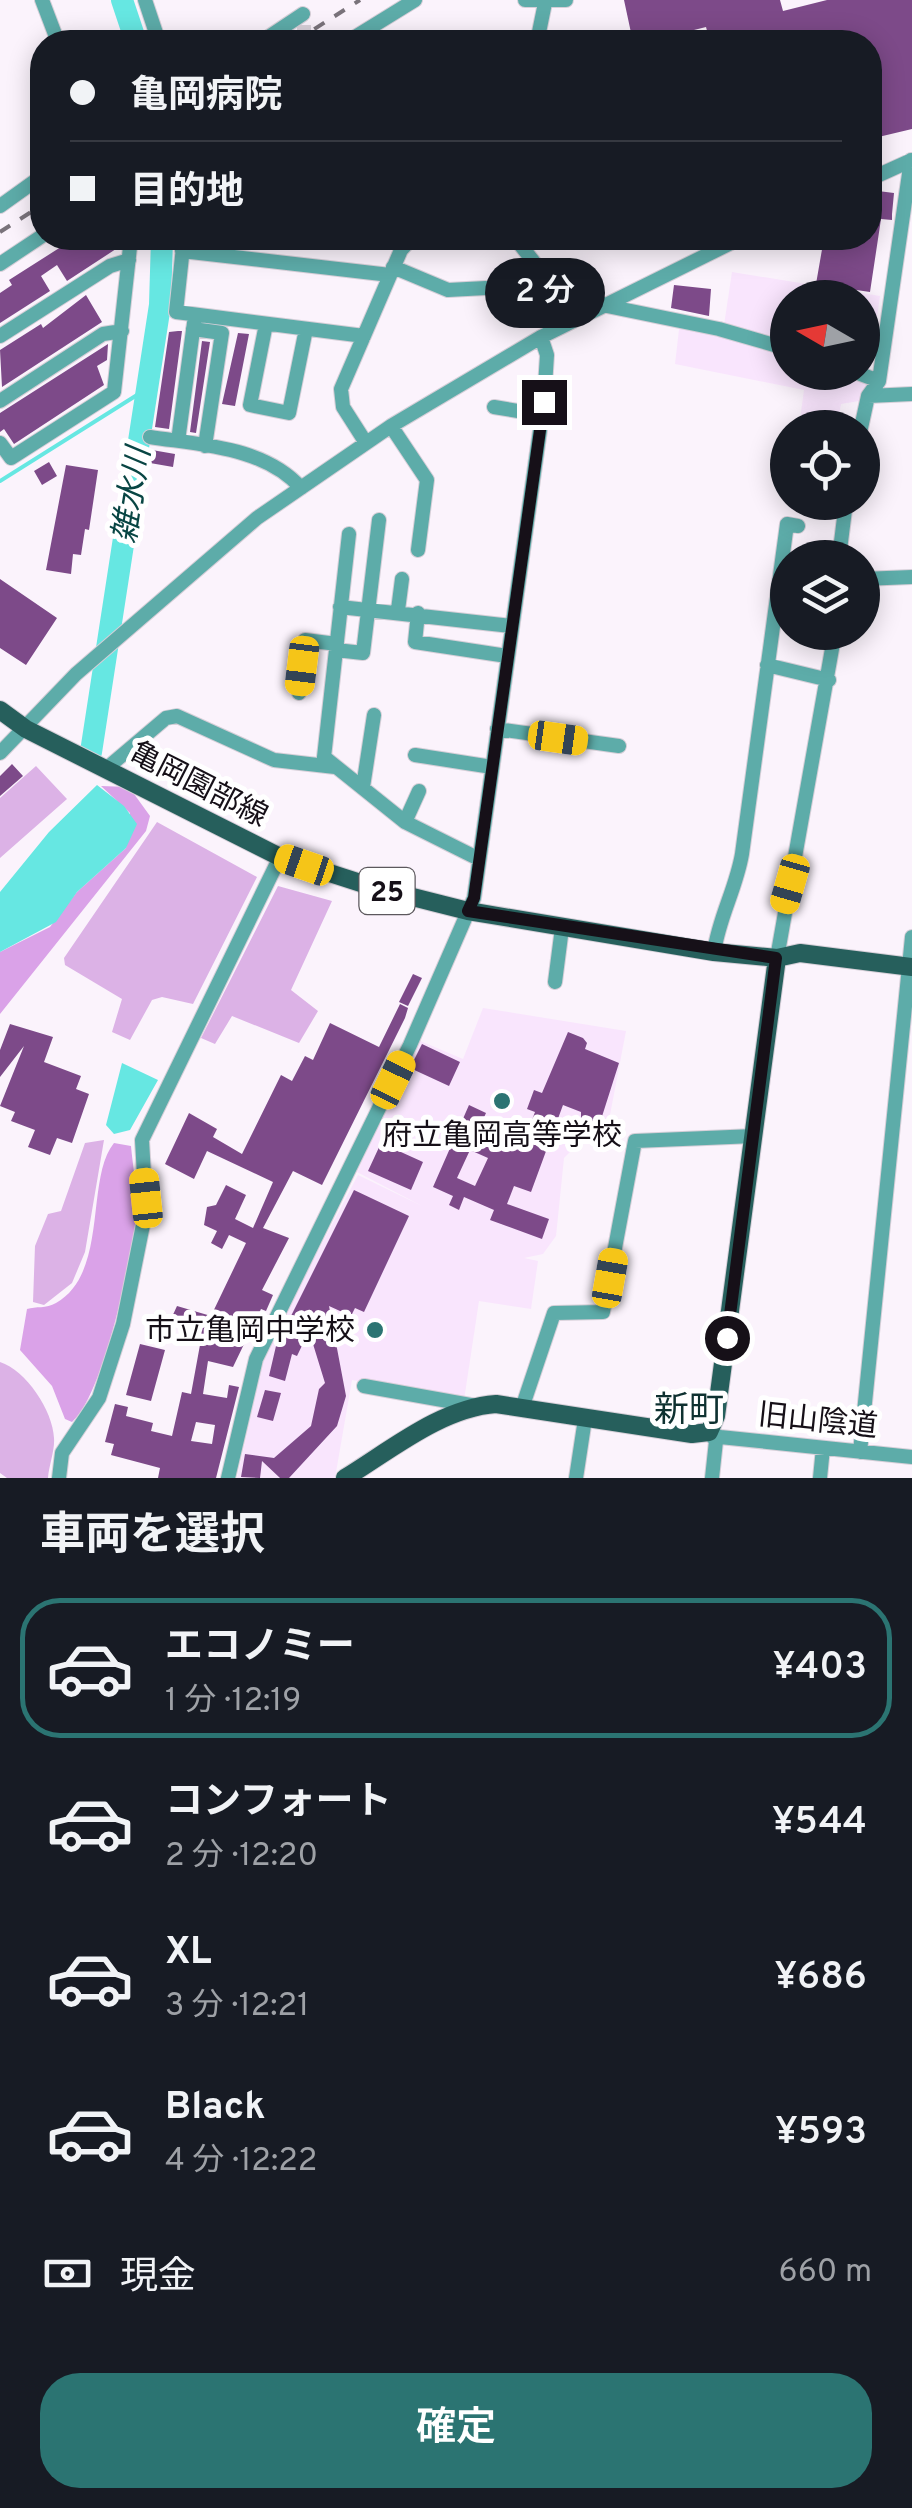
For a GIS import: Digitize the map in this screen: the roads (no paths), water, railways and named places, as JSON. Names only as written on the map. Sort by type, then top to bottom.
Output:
[{"type":"main road","name":"亀岡園部線","points":[[0,710],[26,729],[280,856],[373,887],[468,911],[714,952],[776,958],[800,953],[910,967]]},
{"type":"main road","points":[[345,1478],[438,1422],[476,1406],[522,1408],[709,1432],[716,1416],[776,958]]},
{"type":"street","points":[[42,0],[53,30]]},
{"type":"street","points":[[145,0],[155,30]]},
{"type":"street","points":[[367,30],[415,0]]},
{"type":"street","points":[[525,0],[566,0]]},
{"type":"street","points":[[540,30],[545,3]]},
{"type":"street","points":[[279,30],[303,14],[304,24]]},
{"type":"street","points":[[882,173],[911,160]]},
{"type":"street","points":[[880,374],[911,160]]},
{"type":"street","points":[[0,206],[30,185]]},
{"type":"street","points":[[0,264],[30,244]]},
{"type":"street","points":[[0,443],[11,458],[114,392],[130,250]]},
{"type":"street","points":[[182,250],[176,312],[222,333],[205,446]]},
{"type":"street","points":[[229,250],[392,271],[448,290],[486,288]]},
{"type":"street","points":[[366,443],[342,407],[341,390],[405,250]]},
{"type":"street","points":[[525,250],[538,266],[577,277],[602,305],[770,344]]},
{"type":"street","points":[[0,753],[76,674],[180,582],[366,443],[542,337],[716,250]]},
{"type":"street","points":[[0,336],[110,266],[129,260]]},
{"type":"street","points":[[194,322],[266,324],[364,336]]},
{"type":"street","points":[[178,441],[194,322]]},
{"type":"street","points":[[266,324],[250,405],[289,414],[306,329]]},
{"type":"street","points":[[0,400],[103,334],[122,331]]},
{"type":"street","points":[[228,1478],[256,1359],[410,1045],[468,911],[479,859],[542,415],[547,354],[542,337]]},
{"type":"street","points":[[865,410],[872,390]]},
{"type":"street","points":[[868,396],[912,394]]},
{"type":"street","points":[[494,407],[542,415]]},
{"type":"street","points":[[391,426],[427,480],[418,550]]},
{"type":"street","points":[[150,436],[205,446],[284,468],[302,488]]},
{"type":"street","points":[[299,693],[305,640],[363,652],[379,520]]},
{"type":"street","points":[[714,952],[718,922],[735,892],[739,873],[787,524],[798,526]]},
{"type":"street","points":[[348,534],[324,757],[405,822],[479,859]]},
{"type":"street","points":[[880,578],[912,577]]},
{"type":"street","points":[[398,610],[402,579]]},
{"type":"street","points":[[340,607],[398,610],[511,626]]},
{"type":"street","points":[[418,613],[415,642],[507,656]]},
{"type":"street","points":[[776,958],[833,650]]},
{"type":"street","points":[[767,665],[830,680]]},
{"type":"street","points":[[363,787],[374,715]]},
{"type":"street","points":[[106,768],[143,735],[177,716],[274,760],[340,767]]},
{"type":"street","points":[[497,729],[619,746]]},
{"type":"street","points":[[415,755],[492,767]]},
{"type":"street","points":[[405,822],[418,792]]},
{"type":"street","points":[[59,1478],[62,1453],[99,1398],[123,1324],[146,1210],[142,1140],[280,856]]},
{"type":"street","points":[[555,982],[562,928]]},
{"type":"street","points":[[860,1452],[912,937]]},
{"type":"street","points":[[522,1408],[554,1313],[603,1312],[635,1141],[754,1136]]},
{"type":"street","points":[[364,1386],[476,1406]]},
{"type":"street","points":[[576,1478],[585,1418]]},
{"type":"street","name":"旧山陰道","points":[[709,1432],[720,1437],[912,1457]]},
{"type":"street","name":"旧山陰道","points":[[709,1432],[716,1441],[712,1478]]},
{"type":"street","points":[[820,1478],[823,1448]]},
{"type":"water","points":[[97,785],[124,806],[137,824],[126,848],[77,892],[56,922],[0,952],[0,892],[49,832]]},
{"type":"water","points":[[122,1063],[158,1080],[130,1130],[114,1134],[106,1125]]},
{"type":"waterway","name":"雑水川","points":[[122,0],[132,30]]},
{"type":"waterway","name":"雑水川","points":[[91,752],[160,305],[162,250]]},
{"type":"waterway","points":[[0,481],[145,390]]},
{"type":"tunnel","points":[[304,25],[304,30]]},
{"type":"railway","points":[[313,30],[360,0]]},
{"type":"railway","points":[[0,232],[30,213]]},
{"type":"place","name":"府立亀岡高等学校","points":[[502,1101]]},
{"type":"place","name":"市立亀岡中学校","points":[[375,1330]]},
{"type":"district","name":"新町","points":[[689,1409]]}]
